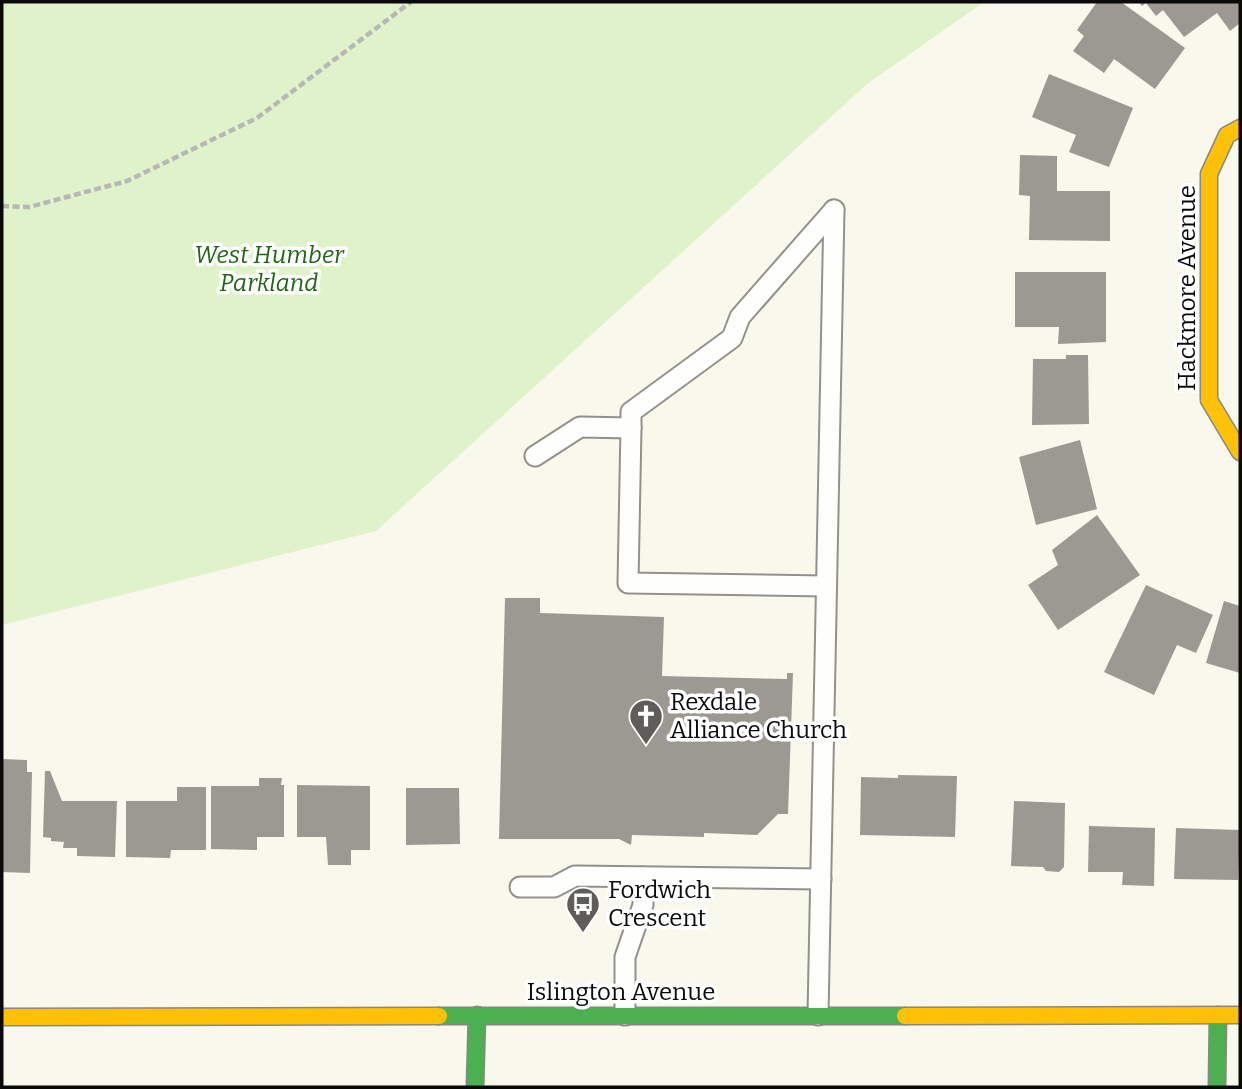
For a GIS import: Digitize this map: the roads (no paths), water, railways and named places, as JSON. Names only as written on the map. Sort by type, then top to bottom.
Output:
[{"type":"main road","name":"Hackmore Avenue","points":[[1240,128],[1227,135],[1209,174],[1209,400],[1240,452]]},
{"type":"main road","points":[[475,1087],[477,1015]]},
{"type":"main road","points":[[1217,1087],[1218,1015]]},
{"type":"main road","name":"Islington Avenue","points":[[2,1017],[1240,1015]]},
{"type":"lane","points":[[818,1015],[834,209],[740,317],[732,338],[631,412],[628,583],[826,586]]},
{"type":"lane","points":[[535,456],[580,426],[631,428]]},
{"type":"lane","points":[[520,887],[554,887],[575,876],[821,879]]},
{"type":"lane","points":[[625,1015],[625,957],[643,905],[643,877]]},
{"type":"place","name":"Rexdale Alliance Church","points":[[646,746]]},
{"type":"place","name":"Fordwich Crescent","points":[[583,934]]},
{"type":"park label","name":"West Humber Parkland","points":[[269,269]]}]
